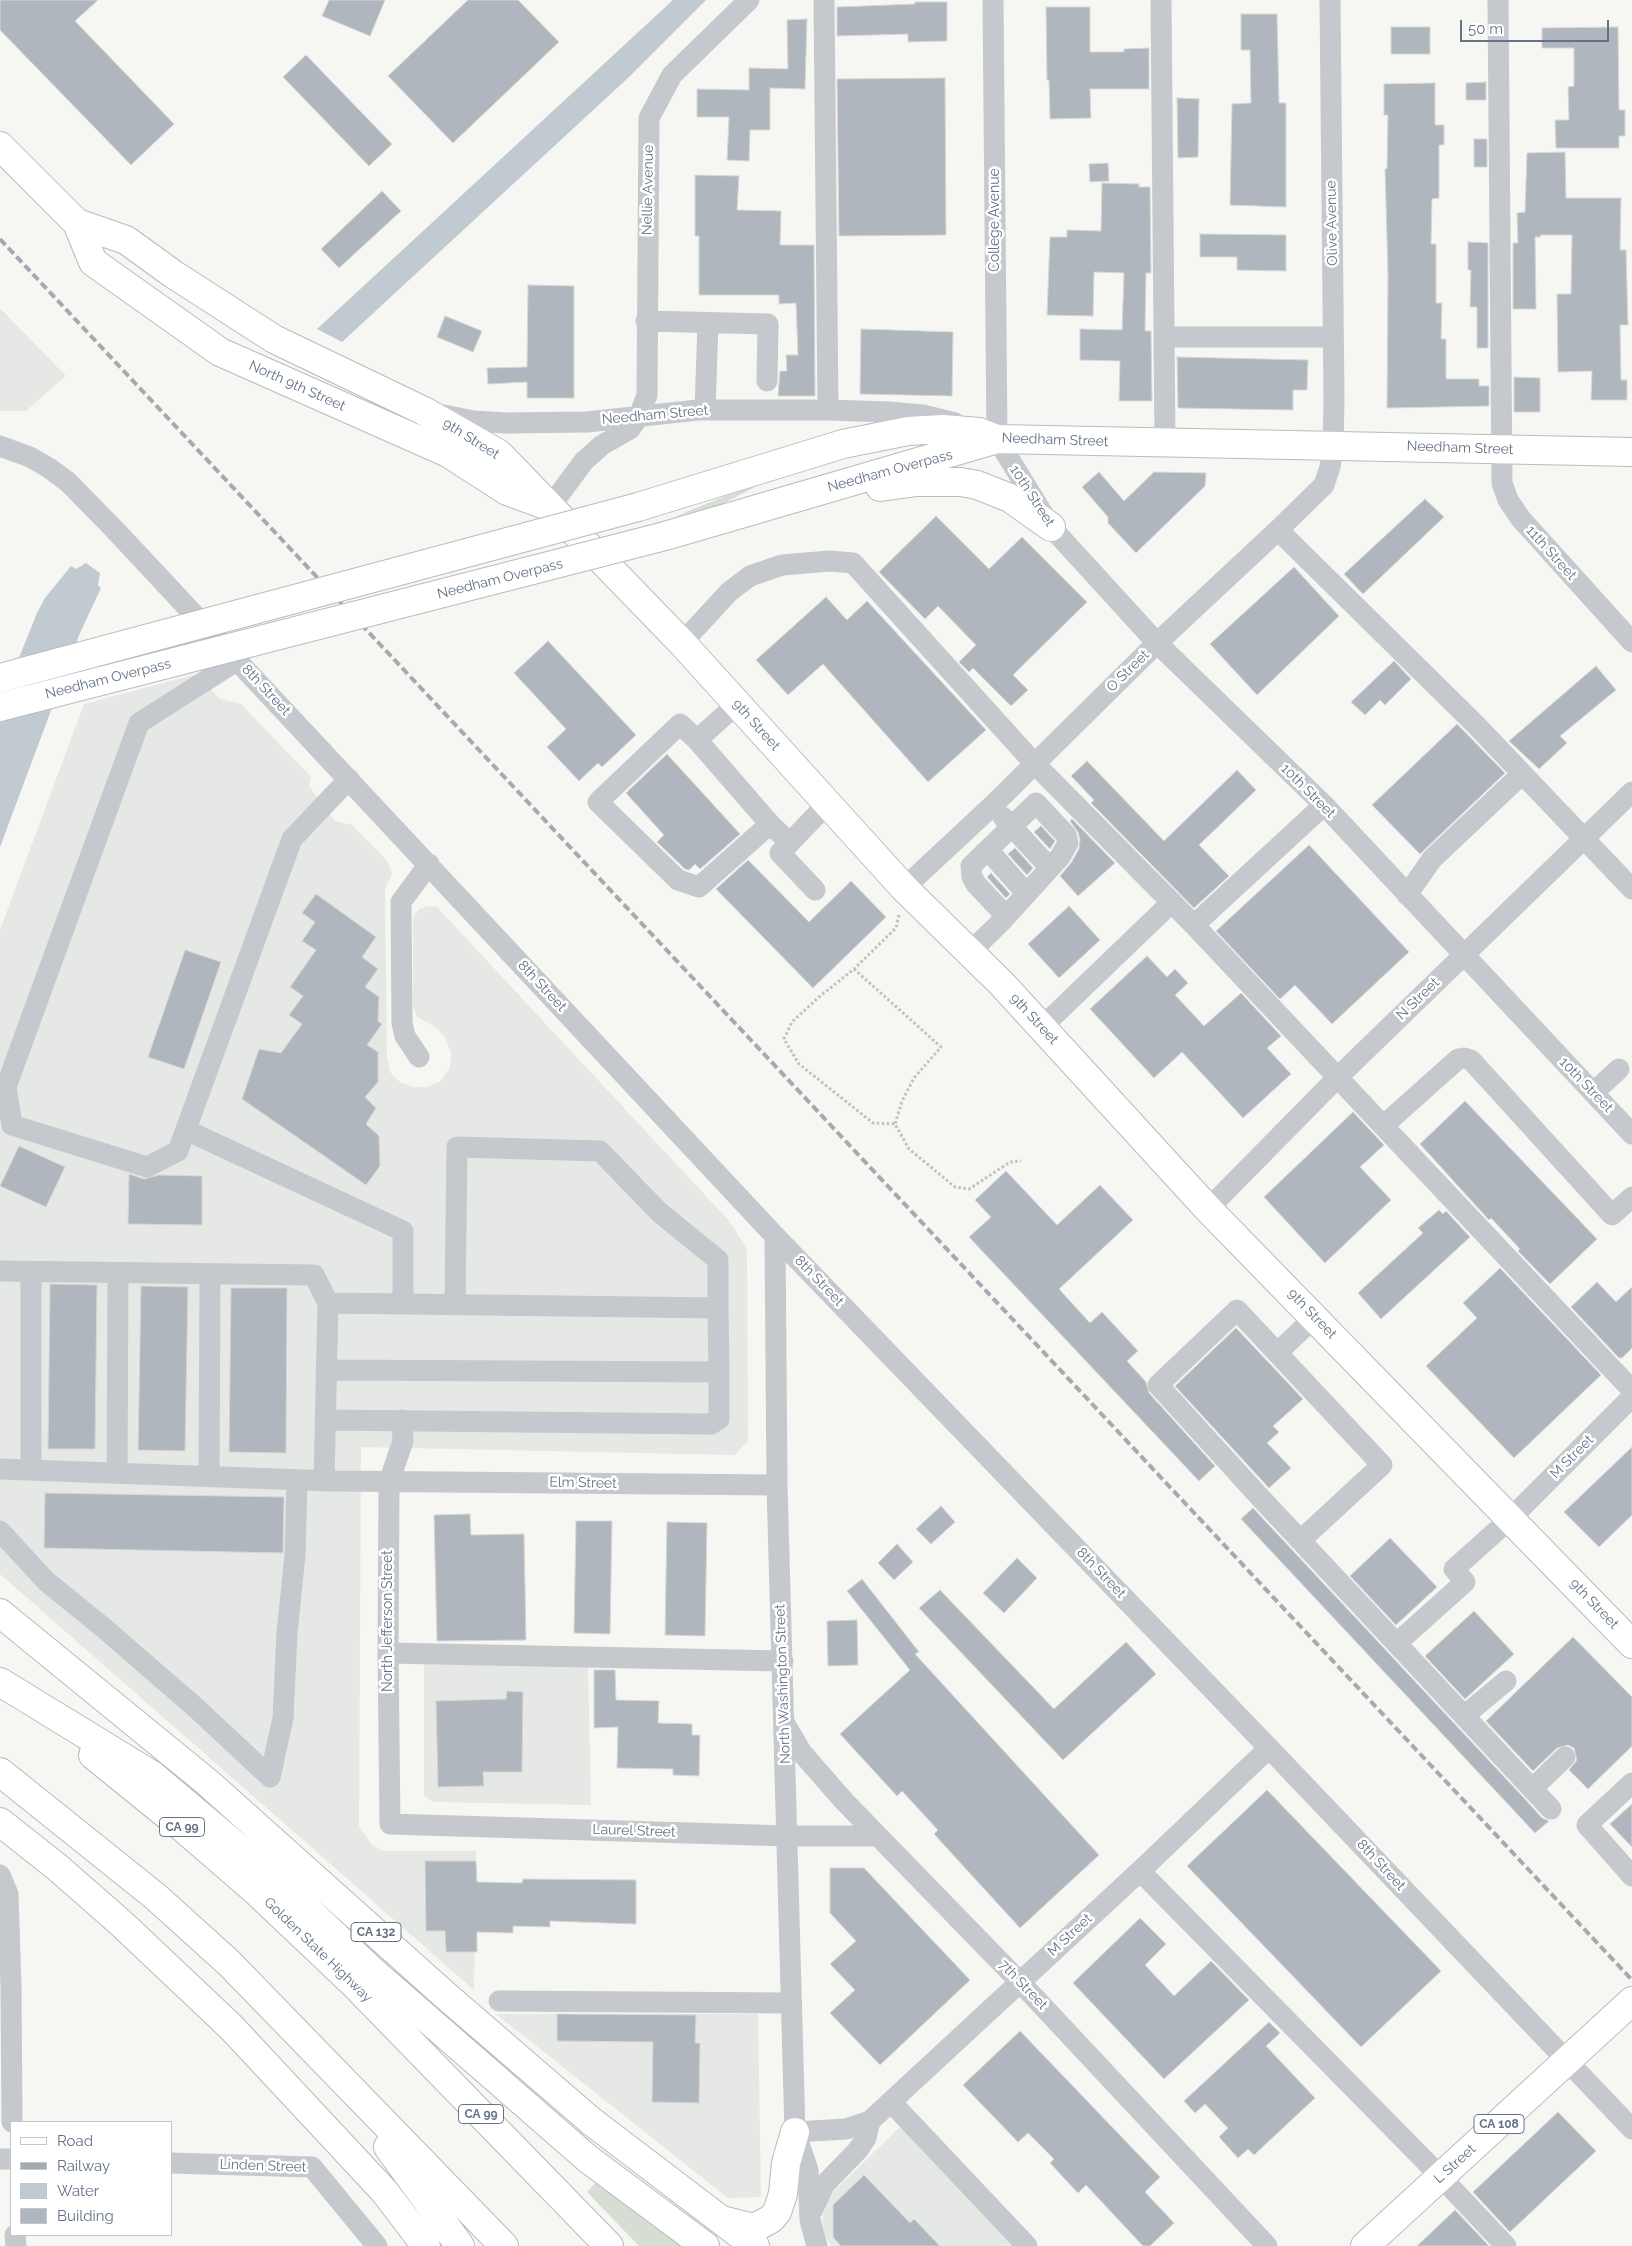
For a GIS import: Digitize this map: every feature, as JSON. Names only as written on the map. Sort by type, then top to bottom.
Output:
[{"type":"main road","name":"North 9th Street","points":[[0,146],[77,222],[93,262],[220,352],[448,453],[507,490],[550,507]]},
{"type":"main road","name":"North 9th Street","points":[[77,222],[126,240],[172,274],[274,339],[424,411]]},
{"type":"main road","name":"9th Street","points":[[424,411],[499,454],[682,643],[904,888],[970,952],[1042,1027],[1208,1209],[1632,1644]]},
{"type":"main road","name":"Needham Overpass","points":[[0,678],[638,507],[843,444],[875,436],[943,429],[988,436]]},
{"type":"main road","name":"Needham Street","points":[[988,436],[1165,443],[1632,452]]},
{"type":"main road","name":"Needham Overpass","points":[[0,707],[665,536],[988,436]]},
{"type":"main road","points":[[760,508],[917,482],[961,482],[977,485],[1010,498],[1051,527]]},
{"type":"main road","name":"CA 132","points":[[0,1613],[207,1782],[529,2069],[591,2121],[756,2246]]},
{"type":"main road","points":[[0,1682],[152,1775],[266,1872],[376,1974],[588,2159],[705,2246]]},
{"type":"main road","name":"Golden State Highway","points":[[0,1682],[183,1828],[258,1893],[353,1983],[609,2246]]},
{"type":"main road","points":[[0,1772],[156,1897],[229,1963],[504,2246]]},
{"type":"main road","points":[[0,1822],[57,1867],[122,1924],[231,2027],[384,2191],[426,2246]]},
{"type":"main road","name":"L Street","points":[[1365,2246],[1568,2062],[1632,2001]]},
{"type":"main road","points":[[328,2065],[460,2246]]},
{"type":"main road","points":[[723,2220],[754,2228],[771,2219],[781,2204],[786,2163],[795,2132]]},
{"type":"street","name":"Nellie Avenue","points":[[639,416],[647,395],[646,321],[649,118],[672,75],[749,0]]},
{"type":"street","points":[[824,0],[828,410]]},
{"type":"street","name":"College Avenue","points":[[988,436],[993,0]]},
{"type":"street","points":[[1160,0],[1165,443]]},
{"type":"street","name":"Olive Avenue","points":[[1330,0],[1333,445]]},
{"type":"street","name":"11th Street","points":[[1498,0],[1502,483],[1511,506],[1632,642]]},
{"type":"street","points":[[646,321],[768,324],[767,395]]},
{"type":"street","points":[[705,410],[708,323]]},
{"type":"street","points":[[1164,337],[1333,337]]},
{"type":"street","name":"Needham Street","points":[[424,411],[474,421],[495,423],[587,422],[705,410],[767,395],[828,410],[923,415],[948,420],[988,436]]},
{"type":"street","points":[[550,507],[584,462],[602,445],[630,430],[639,416]]},
{"type":"street","name":"10th Street","points":[[988,436],[1051,527],[1157,643],[1324,805],[1632,1134]]},
{"type":"street","name":"O Street","points":[[904,888],[992,806],[1157,643],[1324,485],[1330,467],[1333,445]]},
{"type":"street","name":"8th Street","points":[[0,446],[30,457],[68,482],[238,660],[775,1236],[1270,1748],[1632,2129]]},
{"type":"street","points":[[1278,530],[1476,724],[1632,889]]},
{"type":"street","points":[[682,643],[729,592],[750,576],[782,565],[830,561],[853,564],[1034,763],[1194,924],[1632,1390]]},
{"type":"street","points":[[238,660],[139,723],[6,1087],[12,1124],[147,1167],[178,1151],[292,839],[349,779]]},
{"type":"street","points":[[697,740],[737,704]]},
{"type":"street","points":[[770,824],[699,887],[678,880],[598,802],[680,724],[697,740],[770,824],[790,843]]},
{"type":"street","points":[[1407,895],[1432,859],[1522,774]]},
{"type":"street","name":"N Street","points":[[1208,1209],[1337,1078],[1632,792]]},
{"type":"street","points":[[816,890],[780,853],[828,803]]},
{"type":"street","points":[[970,952],[1006,916],[1050,868],[1068,843],[1066,835],[1036,803],[971,866],[972,877],[982,892],[1006,916]]},
{"type":"street","points":[[1194,924],[1324,805]]},
{"type":"street","points":[[992,806],[1050,868]]},
{"type":"street","points":[[988,850],[1026,893]]},
{"type":"street","points":[[419,1056],[405,1036],[402,1023],[401,902],[429,864]]},
{"type":"street","points":[[1042,1027],[1172,902]]},
{"type":"street","points":[[1383,1126],[1458,1058],[1464,1058],[1471,1060],[1612,1215],[1632,1197]]},
{"type":"street","points":[[1593,1094],[1619,1069]]},
{"type":"street","points":[[186,1130],[403,1231],[403,1302]]},
{"type":"street","points":[[325,1420],[711,1424],[719,1419],[718,1260],[659,1212],[600,1151],[457,1147],[455,1303]]},
{"type":"street","name":"North Washington Street","points":[[775,1236],[777,1485],[795,2132],[808,2170],[810,2220],[817,2246]]},
{"type":"street","points":[[0,1271],[314,1275],[328,1303],[324,1481]]},
{"type":"street","points":[[31,1272],[31,1470]]},
{"type":"street","points":[[117,1473],[118,1273]]},
{"type":"street","points":[[209,1476],[210,1274]]},
{"type":"street","points":[[328,1303],[403,1302],[718,1308]]},
{"type":"street","points":[[1301,1540],[1382,1465],[1237,1310],[1158,1385],[1301,1540],[1397,1643],[1464,1716],[1551,1809]]},
{"type":"street","points":[[1277,1353],[1315,1317]]},
{"type":"street","points":[[326,1370],[719,1372]]},
{"type":"street","name":"M Street","points":[[1397,1643],[1465,1582],[1454,1569],[1511,1518],[1632,1397]]},
{"type":"street","name":"North Jefferson Street","points":[[390,1824],[389,1482],[403,1441],[402,1420]]},
{"type":"street","name":"Elm Street","points":[[0,1469],[324,1481],[777,1485]]},
{"type":"street","points":[[0,1531],[46,1581],[195,1707],[270,1777],[283,1718],[287,1633],[295,1554],[297,1480]]},
{"type":"street","points":[[388,1652],[783,1661]]},
{"type":"street","points":[[1464,1716],[1506,1681]]},
{"type":"street","name":"7th Street","points":[[784,1722],[802,1752],[877,1836],[1020,1982],[1267,2246]]},
{"type":"street","name":"M Street","points":[[795,2132],[846,2129],[870,2121],[1270,1748]]},
{"type":"street","points":[[1532,1788],[1565,1757]]},
{"type":"street","points":[[1632,1783],[1587,1826],[1632,1876]]},
{"type":"street","name":"Laurel Street","points":[[390,1824],[788,1836],[877,1836]]},
{"type":"street","points":[[1140,1871],[1506,2246]]},
{"type":"street","points":[[0,1875],[8,1894],[6,1987],[12,2121]]},
{"type":"street","points":[[499,2001],[790,2003]]},
{"type":"street","points":[[891,2102],[1027,2246]]},
{"type":"street","name":"M Street","points":[[810,2220],[817,2195],[824,2184],[858,2150],[866,2138],[870,2121]]},
{"type":"street","name":"Linden Street","points":[[172,2163],[312,2167],[377,2246]]},
{"type":"path","points":[[895,1124],[873,1122],[853,1108],[800,1064],[784,1039],[792,1022],[854,969],[896,928],[904,888]]},
{"type":"path","points":[[854,969],[941,1047],[914,1078],[902,1101],[895,1124],[909,1149],[955,1186],[969,1188],[1010,1162],[1021,1161]]},
{"type":"shaded area","points":[[0,308],[66,376],[26,411],[0,411]]},
{"type":"shaded area","points":[[760,482],[761,484],[720,505],[674,517]]},
{"type":"shaded area","points":[[197,674],[220,699],[241,704],[311,777],[309,786],[335,821],[352,825],[388,862],[392,874],[385,889],[387,1057],[390,1072],[400,1082],[413,1087],[428,1087],[441,1081],[450,1068],[451,1053],[446,1039],[437,1028],[416,1016],[413,1005],[413,917],[419,909],[429,906],[437,907],[731,1223],[747,1250],[748,1441],[735,1455],[361,1447],[359,1826],[372,1845],[383,1851],[476,1851],[474,1990],[0,1574],[0,930],[84,704]]},
{"type":"shaded area","points":[[424,1664],[588,1666],[591,1805],[433,1802],[424,1796]]},
{"type":"shaded area","points":[[496,2014],[758,2014],[761,2197],[728,2198]]},
{"type":"shaded area","points":[[901,2126],[1014,2246],[831,2246],[825,2236],[822,2220],[827,2198]]},
{"type":"shaded area","points":[[598,2180],[693,2246],[639,2246],[587,2192]]},
{"type":"water","points":[[673,0],[706,0],[629,77],[342,342],[317,329]]},
{"type":"water","points":[[86,563],[100,573],[98,585],[101,588],[80,633],[0,847],[0,705],[37,613],[45,598],[71,566],[76,569]]},
{"type":"building","points":[[0,0],[98,0],[75,21],[174,124],[131,165],[0,30]]},
{"type":"building","points":[[329,0],[385,0],[370,36],[322,16]]},
{"type":"building","points":[[468,0],[518,0],[559,42],[453,143],[388,76]]},
{"type":"building","points":[[915,2],[947,2],[947,41],[908,42],[908,34],[837,36],[837,7],[915,4]]},
{"type":"building","points":[[1046,7],[1090,7],[1090,52],[1124,52],[1124,49],[1149,48],[1149,89],[1090,89],[1091,118],[1050,119],[1049,80],[1047,80]]},
{"type":"building","points":[[1241,14],[1277,14],[1279,103],[1286,103],[1286,207],[1230,205],[1232,104],[1251,103],[1250,50],[1241,50]]},
{"type":"building","points":[[807,19],[805,89],[770,88],[770,130],[750,130],[749,161],[727,160],[729,117],[697,117],[697,89],[749,90],[749,68],[788,69],[787,20]]},
{"type":"building","points":[[1391,27],[1430,27],[1430,54],[1391,54]]},
{"type":"building","points":[[1618,27],[1619,110],[1625,110],[1625,136],[1619,136],[1619,148],[1556,148],[1555,120],[1569,120],[1568,87],[1574,86],[1574,48],[1542,48],[1542,28]]},
{"type":"building","points":[[306,55],[392,144],[369,166],[283,77]]},
{"type":"building","points":[[945,78],[946,235],[839,236],[837,79]]},
{"type":"building","points":[[1486,82],[1486,100],[1466,100],[1466,83]]},
{"type":"building","points":[[1435,83],[1435,125],[1444,125],[1444,145],[1439,145],[1439,198],[1432,199],[1431,244],[1436,244],[1436,303],[1442,303],[1441,339],[1446,339],[1446,379],[1479,379],[1479,386],[1489,386],[1489,406],[1387,408],[1388,275],[1385,169],[1387,169],[1388,115],[1384,115],[1384,84]]},
{"type":"building","points":[[1177,98],[1199,99],[1198,157],[1178,158]]},
{"type":"building","points":[[1474,139],[1487,139],[1487,167],[1474,167]]},
{"type":"building","points":[[1565,152],[1566,198],[1621,198],[1620,250],[1626,250],[1628,325],[1620,325],[1621,380],[1627,380],[1627,400],[1591,400],[1592,371],[1558,372],[1557,294],[1571,294],[1572,235],[1540,235],[1541,237],[1535,237],[1536,309],[1513,309],[1513,243],[1518,243],[1517,213],[1525,212],[1527,153]]},
{"type":"building","points":[[1108,163],[1109,181],[1090,182],[1089,164]]},
{"type":"building","points":[[695,175],[739,176],[737,210],[781,211],[780,245],[814,245],[815,396],[778,396],[780,371],[787,371],[786,355],[798,355],[796,303],[779,304],[779,295],[699,295],[699,236],[695,236]]},
{"type":"building","points":[[1102,183],[1139,184],[1139,187],[1150,187],[1151,273],[1146,273],[1145,331],[1151,331],[1152,401],[1119,401],[1120,361],[1080,360],[1080,329],[1122,330],[1124,273],[1094,272],[1093,316],[1047,315],[1050,237],[1067,237],[1067,230],[1101,231]]},
{"type":"building","points":[[382,191],[401,211],[339,268],[321,249]]},
{"type":"building","points":[[1200,234],[1286,235],[1286,271],[1237,270],[1237,257],[1200,257]]},
{"type":"building","points":[[1468,242],[1488,243],[1488,348],[1477,348],[1477,307],[1470,307],[1471,270],[1468,270]]},
{"type":"building","points":[[528,285],[574,286],[574,398],[527,398],[527,382],[488,384],[487,368],[527,367]]},
{"type":"building","points":[[445,316],[482,331],[473,352],[437,337]]},
{"type":"building","points":[[861,329],[953,332],[952,396],[860,394]]},
{"type":"building","points":[[1177,357],[1308,360],[1307,390],[1293,390],[1293,410],[1178,408]]},
{"type":"building","points":[[1514,377],[1540,378],[1540,412],[1514,412]]},
{"type":"building","points":[[1099,472],[1124,501],[1154,472],[1206,473],[1205,486],[1136,553],[1108,523],[1108,517],[1082,487]]},
{"type":"building","points":[[1425,499],[1444,517],[1363,594],[1344,574]]},
{"type":"building","points":[[936,516],[989,569],[1022,537],[1087,602],[1013,675],[1028,690],[1011,706],[973,668],[969,672],[959,662],[976,645],[938,606],[925,619],[879,572]]},
{"type":"building","points":[[1294,567],[1339,616],[1257,695],[1210,644]]},
{"type":"building","points":[[826,597],[847,620],[867,601],[986,730],[928,782],[823,664],[788,695],[756,660]]},
{"type":"building","points":[[548,641],[636,735],[602,767],[598,763],[579,781],[547,747],[566,729],[514,673]]},
{"type":"building","points":[[1394,661],[1411,679],[1385,705],[1380,700],[1365,715],[1351,702]]},
{"type":"building","points":[[1596,666],[1616,690],[1560,736],[1567,743],[1539,769],[1509,741]]},
{"type":"building","points":[[1457,724],[1505,773],[1420,854],[1372,805]]},
{"type":"building","points":[[667,754],[740,834],[700,869],[695,864],[689,870],[685,869],[657,842],[664,835],[626,793]]},
{"type":"building","points":[[1087,761],[1164,841],[1237,770],[1256,790],[1199,845],[1229,876],[1194,908],[1091,803],[1094,800],[1071,776]]},
{"type":"building","points":[[1072,819],[1115,863],[1078,896],[1060,876],[1071,863],[1079,849],[1080,840],[1078,832],[1070,821]]},
{"type":"building","points":[[1041,826],[1055,841],[1050,849],[1034,832]]},
{"type":"building","points":[[1309,845],[1409,952],[1332,1024],[1295,985],[1280,999],[1216,931]]},
{"type":"building","points":[[1015,848],[1033,868],[1027,875],[1008,854]]},
{"type":"building","points":[[748,860],[809,922],[851,881],[886,917],[813,988],[716,889]]},
{"type":"building","points":[[991,873],[1010,894],[1006,898],[987,877]]},
{"type":"building","points":[[316,894],[376,937],[362,957],[378,969],[365,987],[379,997],[378,1021],[382,1024],[367,1045],[378,1052],[378,1082],[365,1097],[376,1108],[366,1124],[379,1136],[380,1166],[366,1185],[242,1099],[259,1049],[281,1053],[302,1024],[289,1015],[303,996],[290,987],[316,950],[302,941],[315,922],[302,913]]},
{"type":"building","points":[[1069,906],[1100,940],[1059,978],[1028,944]]},
{"type":"building","points":[[185,950],[221,962],[184,1069],[148,1057]]},
{"type":"building","points":[[1147,956],[1167,977],[1175,969],[1188,983],[1175,995],[1204,1026],[1241,993],[1281,1036],[1267,1048],[1291,1074],[1243,1118],[1182,1052],[1154,1078],[1090,1009]]},
{"type":"building","points":[[1465,1101],[1597,1239],[1550,1284],[1518,1251],[1520,1249],[1491,1218],[1489,1220],[1420,1144]]},
{"type":"building","points":[[1353,1112],[1384,1145],[1360,1167],[1391,1200],[1325,1263],[1264,1197]]},
{"type":"building","points":[[19,1146],[65,1167],[46,1207],[0,1186]]},
{"type":"building","points":[[1006,1171],[1057,1225],[1100,1185],[1133,1220],[1059,1289],[1090,1323],[1102,1312],[1138,1351],[1127,1361],[1146,1382],[1149,1393],[1215,1466],[1199,1481],[969,1237],[991,1217],[975,1200]]},
{"type":"building","points":[[129,1174],[144,1179],[159,1175],[202,1176],[202,1225],[128,1224]]},
{"type":"building","points":[[1439,1210],[1443,1214],[1446,1211],[1470,1237],[1381,1319],[1358,1293],[1423,1233],[1418,1228]]},
{"type":"building","points":[[1500,1268],[1601,1375],[1514,1458],[1426,1366],[1477,1318],[1463,1303]]},
{"type":"building","points":[[1597,1282],[1616,1302],[1632,1287],[1632,1348],[1622,1358],[1619,1358],[1571,1307]]},
{"type":"building","points":[[50,1284],[97,1285],[95,1449],[48,1449]]},
{"type":"building","points":[[141,1286],[188,1287],[185,1451],[138,1450]]},
{"type":"building","points":[[231,1288],[287,1288],[286,1453],[229,1452]]},
{"type":"building","points":[[1236,1328],[1303,1399],[1273,1426],[1279,1432],[1267,1443],[1291,1468],[1269,1488],[1175,1386]]},
{"type":"building","points":[[1632,1447],[1632,1515],[1599,1547],[1564,1512]]},
{"type":"building","points":[[45,1493],[284,1497],[283,1553],[44,1548]]},
{"type":"building","points":[[941,1506],[955,1522],[931,1544],[916,1529]]},
{"type":"building","points":[[1253,1508],[1542,1818],[1549,1821],[1535,1833],[1241,1519]]},
{"type":"building","points":[[470,1514],[471,1535],[524,1534],[526,1640],[437,1641],[434,1515]]},
{"type":"building","points":[[576,1521],[612,1521],[610,1634],[574,1633]]},
{"type":"building","points":[[667,1522],[707,1523],[705,1636],[665,1635]]},
{"type":"building","points":[[1390,1538],[1437,1587],[1396,1625],[1350,1576]]},
{"type":"building","points":[[897,1544],[913,1562],[894,1580],[878,1563]]},
{"type":"building","points":[[1017,1558],[1037,1578],[1004,1613],[983,1593]]},
{"type":"building","points":[[862,1579],[919,1652],[915,1654],[1099,1855],[1020,1928],[934,1834],[938,1830],[902,1791],[897,1796],[840,1734],[910,1670],[847,1591]]},
{"type":"building","points":[[940,1590],[1054,1709],[1126,1642],[1156,1674],[1063,1760],[919,1608]]},
{"type":"building","points":[[1474,1611],[1514,1654],[1465,1699],[1425,1656]]},
{"type":"building","points":[[857,1620],[858,1665],[828,1666],[827,1621]]},
{"type":"building","points":[[1573,1637],[1632,1697],[1632,1746],[1588,1789],[1569,1770],[1577,1760],[1574,1748],[1568,1745],[1557,1748],[1533,1771],[1486,1721]]},
{"type":"building","points":[[594,1670],[615,1670],[616,1700],[659,1701],[658,1723],[692,1724],[692,1735],[700,1735],[699,1776],[673,1775],[673,1769],[617,1768],[618,1727],[594,1728]]},
{"type":"building","points":[[507,1691],[523,1692],[522,1772],[483,1772],[484,1786],[438,1787],[436,1701],[506,1699]]},
{"type":"building","points":[[1267,1790],[1441,1971],[1361,2047],[1187,1866]]},
{"type":"building","points":[[1632,1804],[1632,1847],[1610,1824]]},
{"type":"building","points":[[425,1861],[476,1861],[477,1882],[522,1883],[523,1879],[636,1880],[636,1924],[550,1921],[550,1927],[513,1926],[513,1933],[477,1932],[477,1952],[446,1952],[445,1931],[426,1931]]},
{"type":"building","points":[[830,1868],[864,1868],[970,1980],[880,2065],[830,2013],[855,1990],[830,1964],[856,1941],[830,1913]]},
{"type":"building","points":[[1140,1918],[1166,1944],[1145,1965],[1174,1996],[1211,1961],[1249,2000],[1164,2079],[1073,1983]]},
{"type":"building","points":[[557,2014],[696,2015],[695,2043],[700,2043],[699,2103],[652,2102],[653,2042],[557,2041]]},
{"type":"building","points":[[1269,2022],[1280,2033],[1266,2046],[1315,2098],[1254,2155],[1248,2149],[1238,2158],[1219,2137],[1228,2128],[1205,2104],[1195,2113],[1184,2101]]},
{"type":"building","points":[[1020,2031],[1160,2177],[1145,2192],[1174,2223],[1150,2246],[1143,2246],[1086,2185],[1078,2193],[1050,2163],[1054,2159],[1028,2133],[1018,2142],[963,2085]]},
{"type":"building","points":[[1558,2112],[1596,2151],[1510,2232],[1473,2192]]},
{"type":"building","points":[[864,2175],[910,2223],[914,2219],[940,2246],[841,2246],[833,2237],[833,2205]]},
{"type":"building","points":[[1455,2210],[1489,2246],[1417,2246]]},
{"type":"railway","points":[[0,239],[1632,1980]]}]
